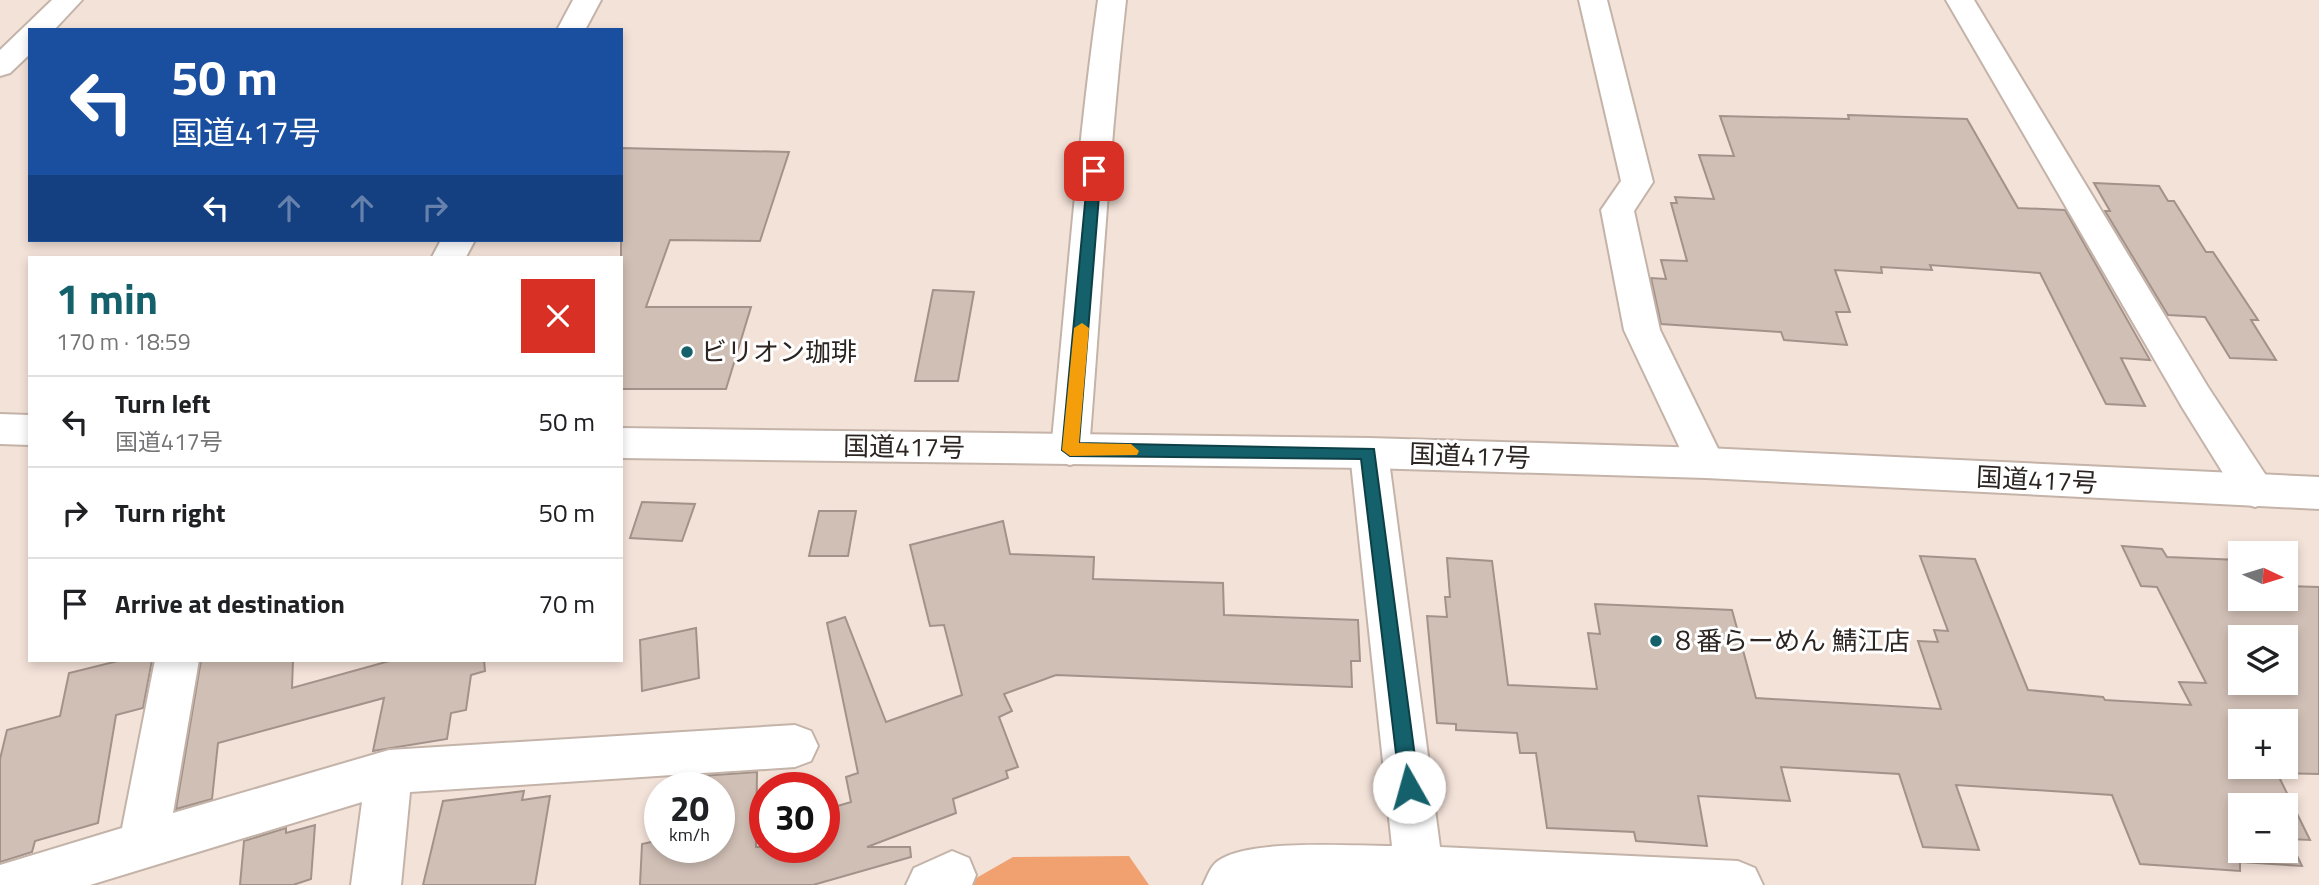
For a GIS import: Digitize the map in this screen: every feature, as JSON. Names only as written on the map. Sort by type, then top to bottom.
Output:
[{"type":"main road","points":[[40,28],[68,0]]},
{"type":"main road","points":[[572,28],[587,0]]},
{"type":"main road","points":[[1070,450],[1091,222],[1097,119],[1112,0]]},
{"type":"main road","points":[[1593,0],[1637,182],[1617,210],[1642,330],[1706,463]]},
{"type":"main road","points":[[1960,0],[2194,397],[2255,491]]},
{"type":"main road","points":[[0,67],[28,39]]},
{"type":"main road","points":[[0,429],[28,430]]},
{"type":"main road","name":"国道417号","points":[[623,443],[1368,453],[1706,463],[2319,493]]},
{"type":"main road","points":[[1368,453],[1419,870]]},
{"type":"main road","points":[[143,846],[177,662]]},
{"type":"main road","points":[[10,885],[389,772],[795,746]]},
{"type":"main road","points":[[376,885],[389,772]]},
{"type":"main road","points":[[1228,885],[1237,876],[1277,871],[1419,870],[1738,885]]},
{"type":"shaded area","points":[[1129,856],[1149,885],[964,885],[1013,857]]},
{"type":"building","points":[[1848,115],[1967,119],[2018,208],[2065,210],[2150,360],[2121,358],[2145,406],[2106,404],[2040,273],[1930,265],[1932,270],[1881,267],[1882,273],[1835,270],[1850,312],[1836,312],[1847,345],[1784,340],[1781,332],[1661,324],[1651,278],[1666,279],[1661,260],[1687,261],[1671,203],[1677,203],[1675,197],[1714,199],[1699,155],[1734,156],[1720,116],[1849,119]]},
{"type":"building","points":[[623,148],[789,152],[760,241],[670,240],[646,307],[751,307],[726,389],[623,389]]},
{"type":"building","points":[[2094,183],[2159,186],[2168,201],[2174,201],[2206,252],[2213,252],[2258,320],[2251,320],[2276,360],[2230,358],[2205,317],[2168,315],[2105,211],[2110,211]]},
{"type":"building","points":[[933,290],[974,292],[958,381],[915,381]]},
{"type":"building","points":[[642,502],[695,504],[682,541],[630,538]]},
{"type":"building","points":[[819,511],[856,511],[848,556],[809,556]]},
{"type":"building","points":[[1003,521],[1010,554],[1094,557],[1093,579],[1223,583],[1224,615],[1358,620],[1360,661],[1351,661],[1352,687],[1056,675],[1004,694],[1012,711],[999,717],[1018,767],[1006,771],[1008,778],[953,799],[956,813],[867,847],[910,847],[911,857],[813,885],[640,885],[642,844],[644,863],[735,863],[735,774],[749,773],[749,863],[840,863],[840,805],[851,802],[846,777],[858,773],[827,623],[845,617],[886,722],[962,695],[944,625],[930,626],[910,545]]},
{"type":"building","points":[[2122,546],[2162,549],[2167,557],[2228,560],[2228,611],[2298,611],[2298,586],[2319,587],[2319,774],[2298,774],[2298,709],[2228,709],[2228,779],[2280,779],[2287,793],[2228,793],[2228,863],[2240,863],[2240,871],[2140,864],[2112,795],[1956,785],[1979,850],[1923,847],[1899,774],[1781,767],[1790,801],[1698,796],[1707,846],[1636,841],[1634,832],[1547,828],[1536,753],[1520,753],[1517,733],[1456,730],[1456,724],[1437,723],[1427,616],[1447,617],[1445,597],[1450,597],[1447,558],[1492,561],[1508,685],[1597,689],[1588,633],[1600,634],[1595,604],[1732,610],[1756,698],[1941,709],[1918,641],[1938,642],[1934,630],[1948,631],[1920,556],[1975,559],[2028,690],[2103,697],[2105,700],[2191,705],[2179,682],[2206,683],[2157,587],[2141,586]]},
{"type":"building","points":[[696,628],[699,678],[642,691],[640,640]]},
{"type":"building","points":[[114,662],[152,662],[143,708],[116,715],[98,823],[35,841],[32,852],[0,862],[0,759],[7,730],[60,716],[69,673]]},
{"type":"building","points":[[201,662],[293,662],[292,688],[386,662],[484,662],[485,671],[471,675],[466,710],[451,713],[447,739],[373,751],[384,698],[218,743],[212,799],[176,809]]},
{"type":"building","points":[[524,791],[522,800],[550,796],[535,885],[423,885],[443,801]]},
{"type":"building","points":[[2298,816],[2310,840],[2298,839]]},
{"type":"building","points":[[315,825],[311,879],[293,885],[240,885],[244,841],[286,828],[286,833]]},
{"type":"building","points":[[2298,858],[2302,866],[2256,863],[2298,863]]},
{"type":"slow traffic","points":[[1082,328],[1070,450],[1131,451]]},
{"type":"place","name":"ビリオン珈琲","points":[[687,352]]},
{"type":"place","name":"８番らーめん 鯖江店","points":[[1656,641]]},
{"type":"route","points":[[1094,171],[1070,450],[1368,453],[1409,787]]}]
